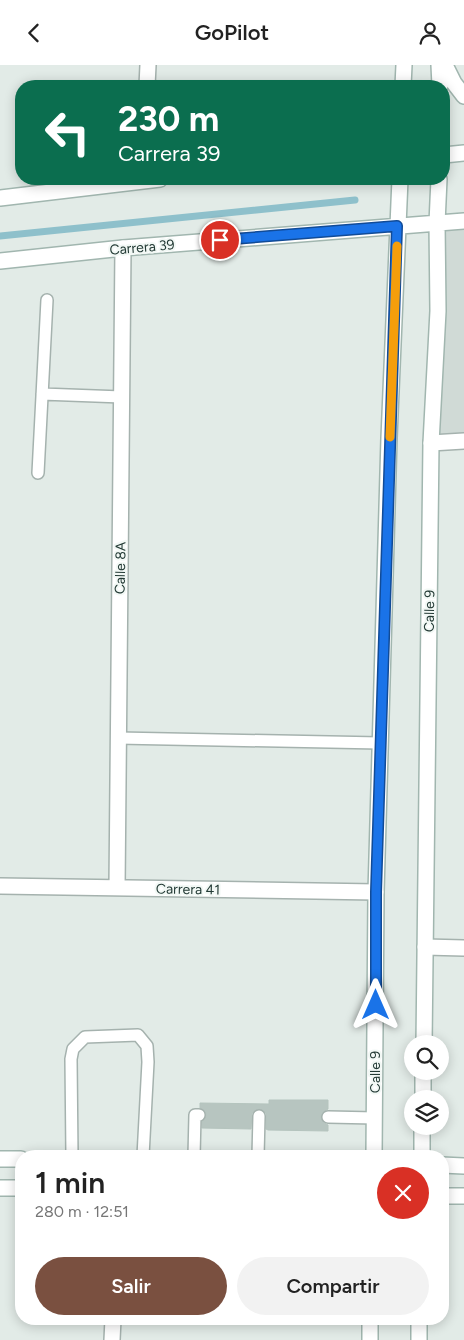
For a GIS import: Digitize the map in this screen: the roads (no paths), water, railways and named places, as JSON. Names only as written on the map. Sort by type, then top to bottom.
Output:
[{"type":"main road","points":[[147,80],[148,65]]},
{"type":"main road","points":[[403,80],[404,65]]},
{"type":"main road","points":[[439,65],[440,80]]},
{"type":"main road","points":[[445,65],[454,83],[464,96]]},
{"type":"main road","points":[[450,154],[464,153]]},
{"type":"main road","points":[[0,198],[103,185]]},
{"type":"main road","name":"Calle 9","points":[[374,1150],[376,892],[400,185]]},
{"type":"main road","name":"Calle 9","points":[[424,1035],[431,443],[438,311],[437,223],[439,185]]},
{"type":"main road","name":"Carrera 39","points":[[0,261],[123,248],[464,221]]},
{"type":"main road","name":"Calle 8A","points":[[117,888],[123,248]]},
{"type":"main road","points":[[431,443],[464,441]]},
{"type":"main road","name":"Carrera 41","points":[[0,886],[376,892]]},
{"type":"main road","points":[[425,947],[464,948]]},
{"type":"main road","points":[[422,1135],[422,1150]]},
{"type":"main road","points":[[0,1159],[15,1159]]},
{"type":"main road","points":[[449,1165],[464,1165]]},
{"type":"main road","points":[[0,1188],[15,1188]]},
{"type":"main road","points":[[449,1196],[464,1196]]},
{"type":"main road","points":[[112,1340],[113,1325]]},
{"type":"main road","points":[[370,1325],[370,1340]]},
{"type":"main road","points":[[419,1340],[420,1325]]},
{"type":"lane","points":[[38,473],[47,300]]},
{"type":"lane","points":[[42,394],[122,397]]},
{"type":"lane","points":[[118,738],[380,743]]},
{"type":"lane","points":[[72,1150],[71,1059],[73,1049],[86,1037],[138,1035],[147,1046],[148,1063],[143,1150]]},
{"type":"lane","points":[[194,1150],[195,1115],[199,1115]]},
{"type":"lane","points":[[258,1150],[261,1116]]},
{"type":"lane","points":[[328,1117],[375,1118]]},
{"type":"waterway","points":[[0,236],[355,200]]}]
